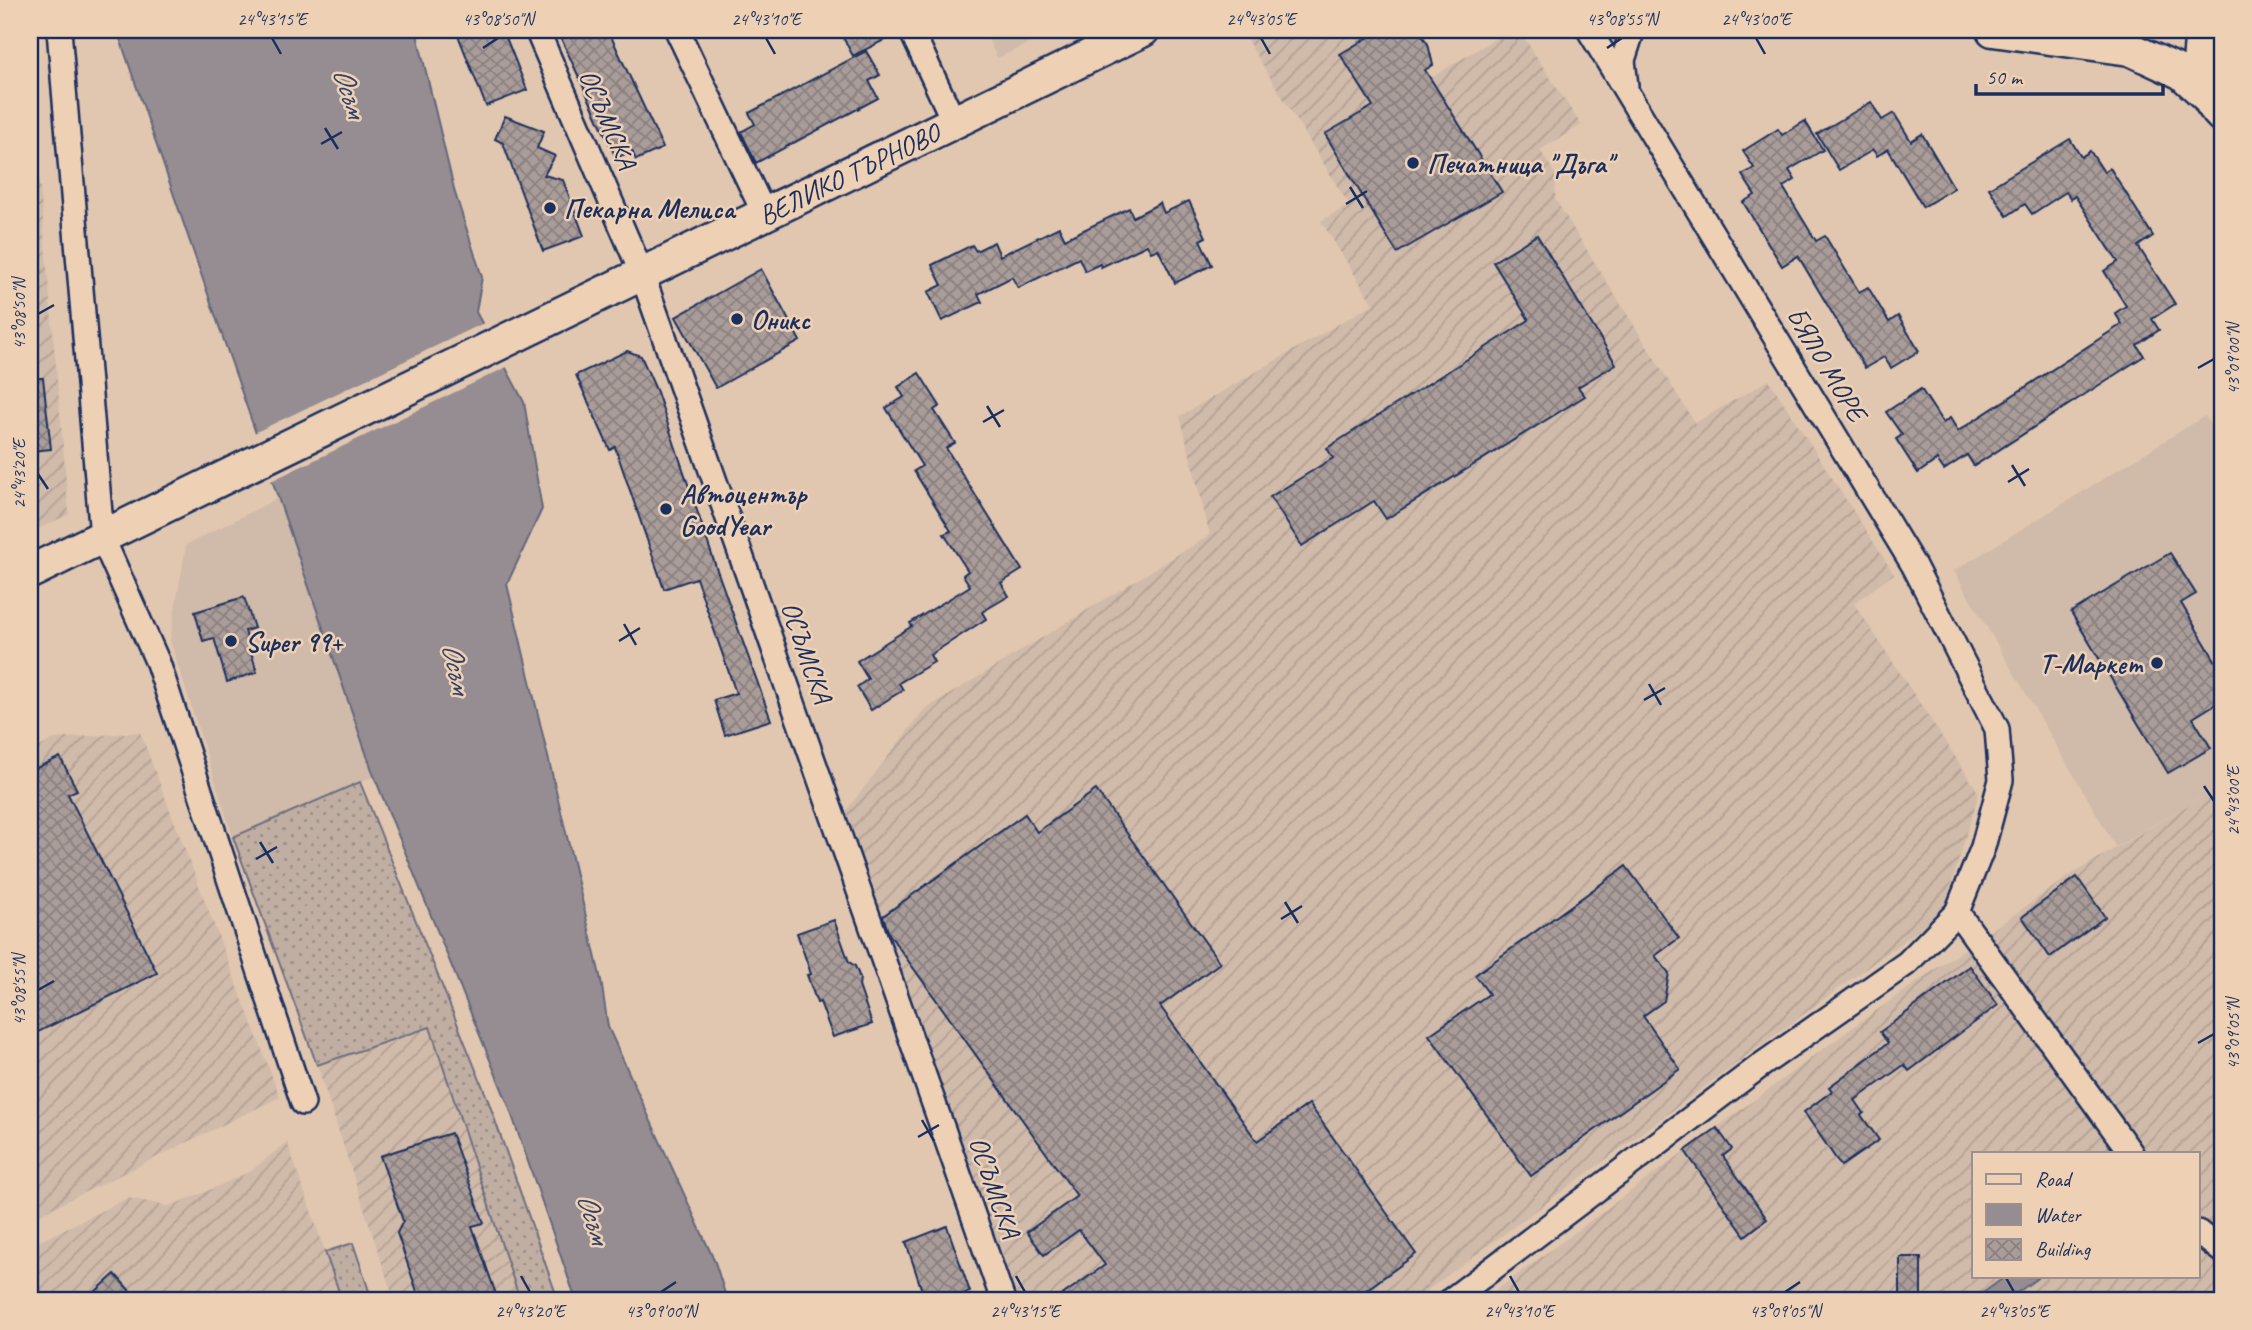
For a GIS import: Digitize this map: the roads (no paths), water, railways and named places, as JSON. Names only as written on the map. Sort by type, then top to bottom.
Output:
[{"type":"street","points":[[59,30],[102,537],[158,663],[303,1102]]},
{"type":"street","name":"ОСЪМСКА","points":[[537,30],[642,274],[1003,1300]]},
{"type":"street","points":[[677,30],[765,215]]},
{"type":"street","points":[[911,30],[954,122]]},
{"type":"street","name":"ВЕЛИКО ТЪРНОВО","points":[[102,537],[1143,30]]},
{"type":"street","points":[[1619,30],[1623,60]]},
{"type":"street","name":"БЯЛО МОРЕ","points":[[1634,30],[1623,60],[1626,89],[1914,565],[1997,729],[2001,780],[1983,847],[1956,912]]},
{"type":"street","points":[[1993,30],[2130,49],[2182,73],[2215,106]]},
{"type":"street","points":[[2178,30],[2215,106]]},
{"type":"street","points":[[2203,30],[2198,52],[2215,106]]},
{"type":"street","points":[[1592,33],[1626,89]]},
{"type":"street","points":[[30,572],[102,537]]},
{"type":"street","points":[[1451,1300],[1760,1066],[1907,963],[1956,912],[2130,1152]]},
{"type":"street","points":[[2200,1234],[2222,1251]]},
{"type":"water","name":"Осъм","points":[[117,30],[416,30],[455,193],[482,277],[476,312],[524,402],[542,509],[507,584],[601,980],[608,1027],[715,1262],[727,1300],[576,1300],[508,1104],[374,776]]},
{"type":"water","points":[[2003,1278],[2038,1278],[2007,1300],[1976,1298]]},
{"type":"place","name":"Печатница \"Дъга\"","points":[[1413,163]]},
{"type":"place","name":"Пекарна Мелиса","points":[[550,208]]},
{"type":"place","name":"Оникс","points":[[737,319]]},
{"type":"place","name":"Автоцентър GoodYear","points":[[666,509]]},
{"type":"place","name":"Super 99+","points":[[231,641]]},
{"type":"place","name":"Т-Маркет","points":[[2157,663]]}]
